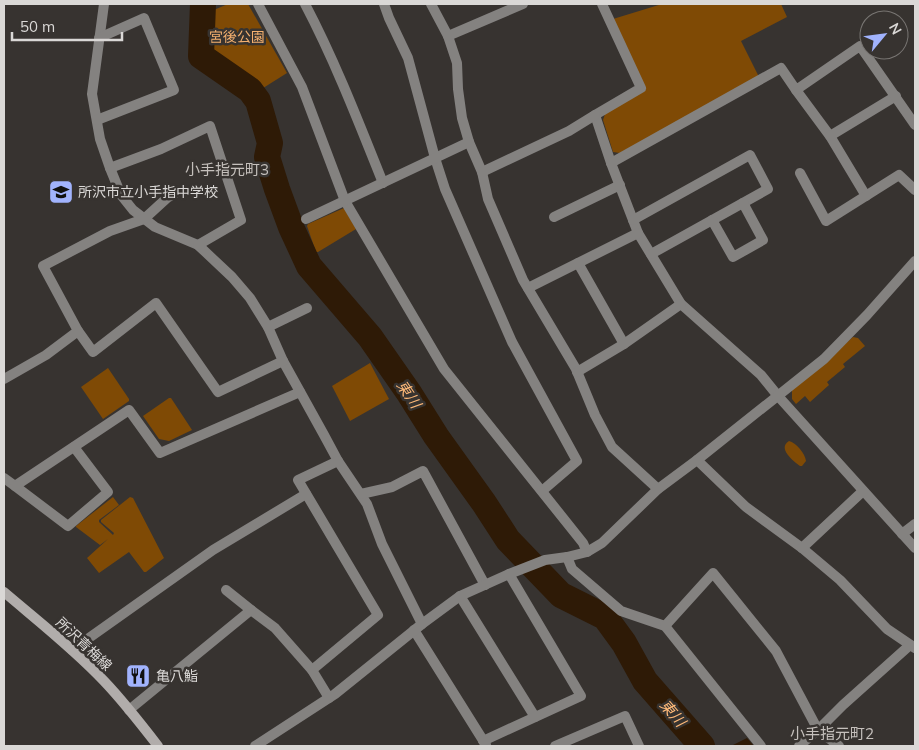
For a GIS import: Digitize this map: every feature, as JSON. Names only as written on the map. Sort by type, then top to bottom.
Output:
[{"type":"main road","name":"所沢青梅線","points":[[4,592],[72,650],[104,681],[158,746]]},
{"type":"street","points":[[104,4],[92,94],[100,139],[121,195],[134,210],[155,227],[198,245],[232,277],[250,298],[268,327],[283,361],[338,461],[367,504],[418,627],[485,744],[535,717],[581,696],[509,574]]},
{"type":"street","points":[[258,4],[302,87],[345,201],[444,369],[542,490],[583,543],[587,552]]},
{"type":"street","points":[[305,4],[317,26],[383,183]]},
{"type":"street","points":[[384,4],[408,58],[445,189],[512,342],[577,461],[542,490]]},
{"type":"street","points":[[431,4],[448,36],[457,63],[462,118],[482,172],[488,199],[523,280],[577,372],[595,415],[612,447],[658,489]]},
{"type":"street","points":[[448,36],[523,4]]},
{"type":"street","points":[[482,172],[569,131],[642,88],[602,4]]},
{"type":"street","points":[[97,120],[174,90],[144,18],[99,38]]},
{"type":"street","points":[[796,90],[860,46],[915,125]]},
{"type":"street","points":[[611,163],[782,68],[830,136],[866,196]]},
{"type":"street","points":[[830,136],[896,96]]},
{"type":"street","points":[[595,116],[638,233],[681,304],[761,375],[915,548]]},
{"type":"street","points":[[110,168],[210,126],[241,220],[198,245]]},
{"type":"street","points":[[306,219],[470,142]]},
{"type":"street","points":[[633,220],[750,155],[768,189],[650,254]]},
{"type":"street","points":[[800,173],[826,221],[899,176],[915,190]]},
{"type":"street","points":[[554,217],[620,185]]},
{"type":"street","points":[[177,192],[166,198],[144,218],[110,231],[43,266],[78,331],[93,352],[156,303],[218,392],[283,361]]},
{"type":"street","points":[[712,220],[733,258],[763,240],[743,203]]},
{"type":"street","points":[[528,288],[638,233]]},
{"type":"street","points":[[255,746],[329,698],[460,596],[545,560],[587,552],[602,543],[658,489],[824,360],[915,261]]},
{"type":"street","points":[[578,263],[624,344]]},
{"type":"street","points":[[577,372],[624,344],[681,304]]},
{"type":"street","points":[[268,327],[307,308]]},
{"type":"street","points":[[4,379],[46,355],[78,331]]},
{"type":"street","points":[[15,486],[129,410],[160,453],[300,392]]},
{"type":"street","points":[[4,478],[68,526],[108,492],[74,447]]},
{"type":"street","points":[[697,460],[746,507],[802,548],[840,580],[887,629],[913,646],[843,705],[799,746]]},
{"type":"street","points":[[312,670],[378,616],[298,480],[338,461]]},
{"type":"street","points":[[361,494],[392,487],[422,471],[485,585]]},
{"type":"street","points":[[802,548],[863,490]]},
{"type":"street","points":[[72,650],[213,550],[306,494]]},
{"type":"street","points":[[902,534],[915,524]]},
{"type":"street","points":[[567,557],[572,569],[622,611],[665,626],[761,746]]},
{"type":"street","points":[[665,626],[713,574],[776,651],[818,730],[840,746]]},
{"type":"street","points":[[226,590],[275,628],[312,670],[329,698]]},
{"type":"street","points":[[460,596],[535,717]]},
{"type":"street","points":[[130,710],[251,610]]},
{"type":"street","points":[[555,746],[625,716],[639,746]]},
{"type":"green space","name":"宮後公園","points":[[228,4],[248,4],[287,73],[260,90],[213,51],[209,12]]},
{"type":"green space","points":[[662,4],[781,4],[787,17],[741,41],[759,77],[620,153],[613,152],[603,120],[605,114],[646,89],[613,19]]},
{"type":"green space","points":[[344,208],[356,229],[316,252],[307,226],[308,224]]},
{"type":"green space","points":[[853,337],[858,338],[865,346],[843,364],[845,367],[827,382],[829,385],[810,402],[805,396],[796,404],[792,399],[792,390]]},
{"type":"green space","points":[[370,363],[389,399],[350,421],[332,386]]},
{"type":"green space","points":[[108,368],[129,401],[103,419],[81,387]]},
{"type":"green space","points":[[171,398],[192,430],[169,441],[159,439],[143,416]]},
{"type":"green space","points":[[789,441],[797,446],[804,455],[806,461],[802,466],[794,461],[785,451],[786,444]]},
{"type":"green space","points":[[113,497],[119,505],[99,520],[99,522],[113,535],[114,533],[101,520],[130,497],[133,498],[164,558],[146,572],[144,572],[129,552],[99,573],[87,558],[108,539],[100,545],[76,526]]},
{"type":"shaded area","points":[[747,738],[754,746],[731,746]]},
{"type":"waterway","name":"東川","points":[[203,4],[201,56],[250,90],[258,101],[270,143],[267,157],[291,227],[309,266],[370,337],[508,540],[561,595],[605,617],[624,643],[645,681],[702,746]]},
{"type":"place","name":"所沢市立小手指中学校","points":[[61,192]]},
{"type":"place","name":"亀八鮨","points":[[138,676]]},
{"type":"district","name":"小手指元町3","points":[[227,169]]},
{"type":"district","name":"小手指元町2","points":[[832,733]]}]
